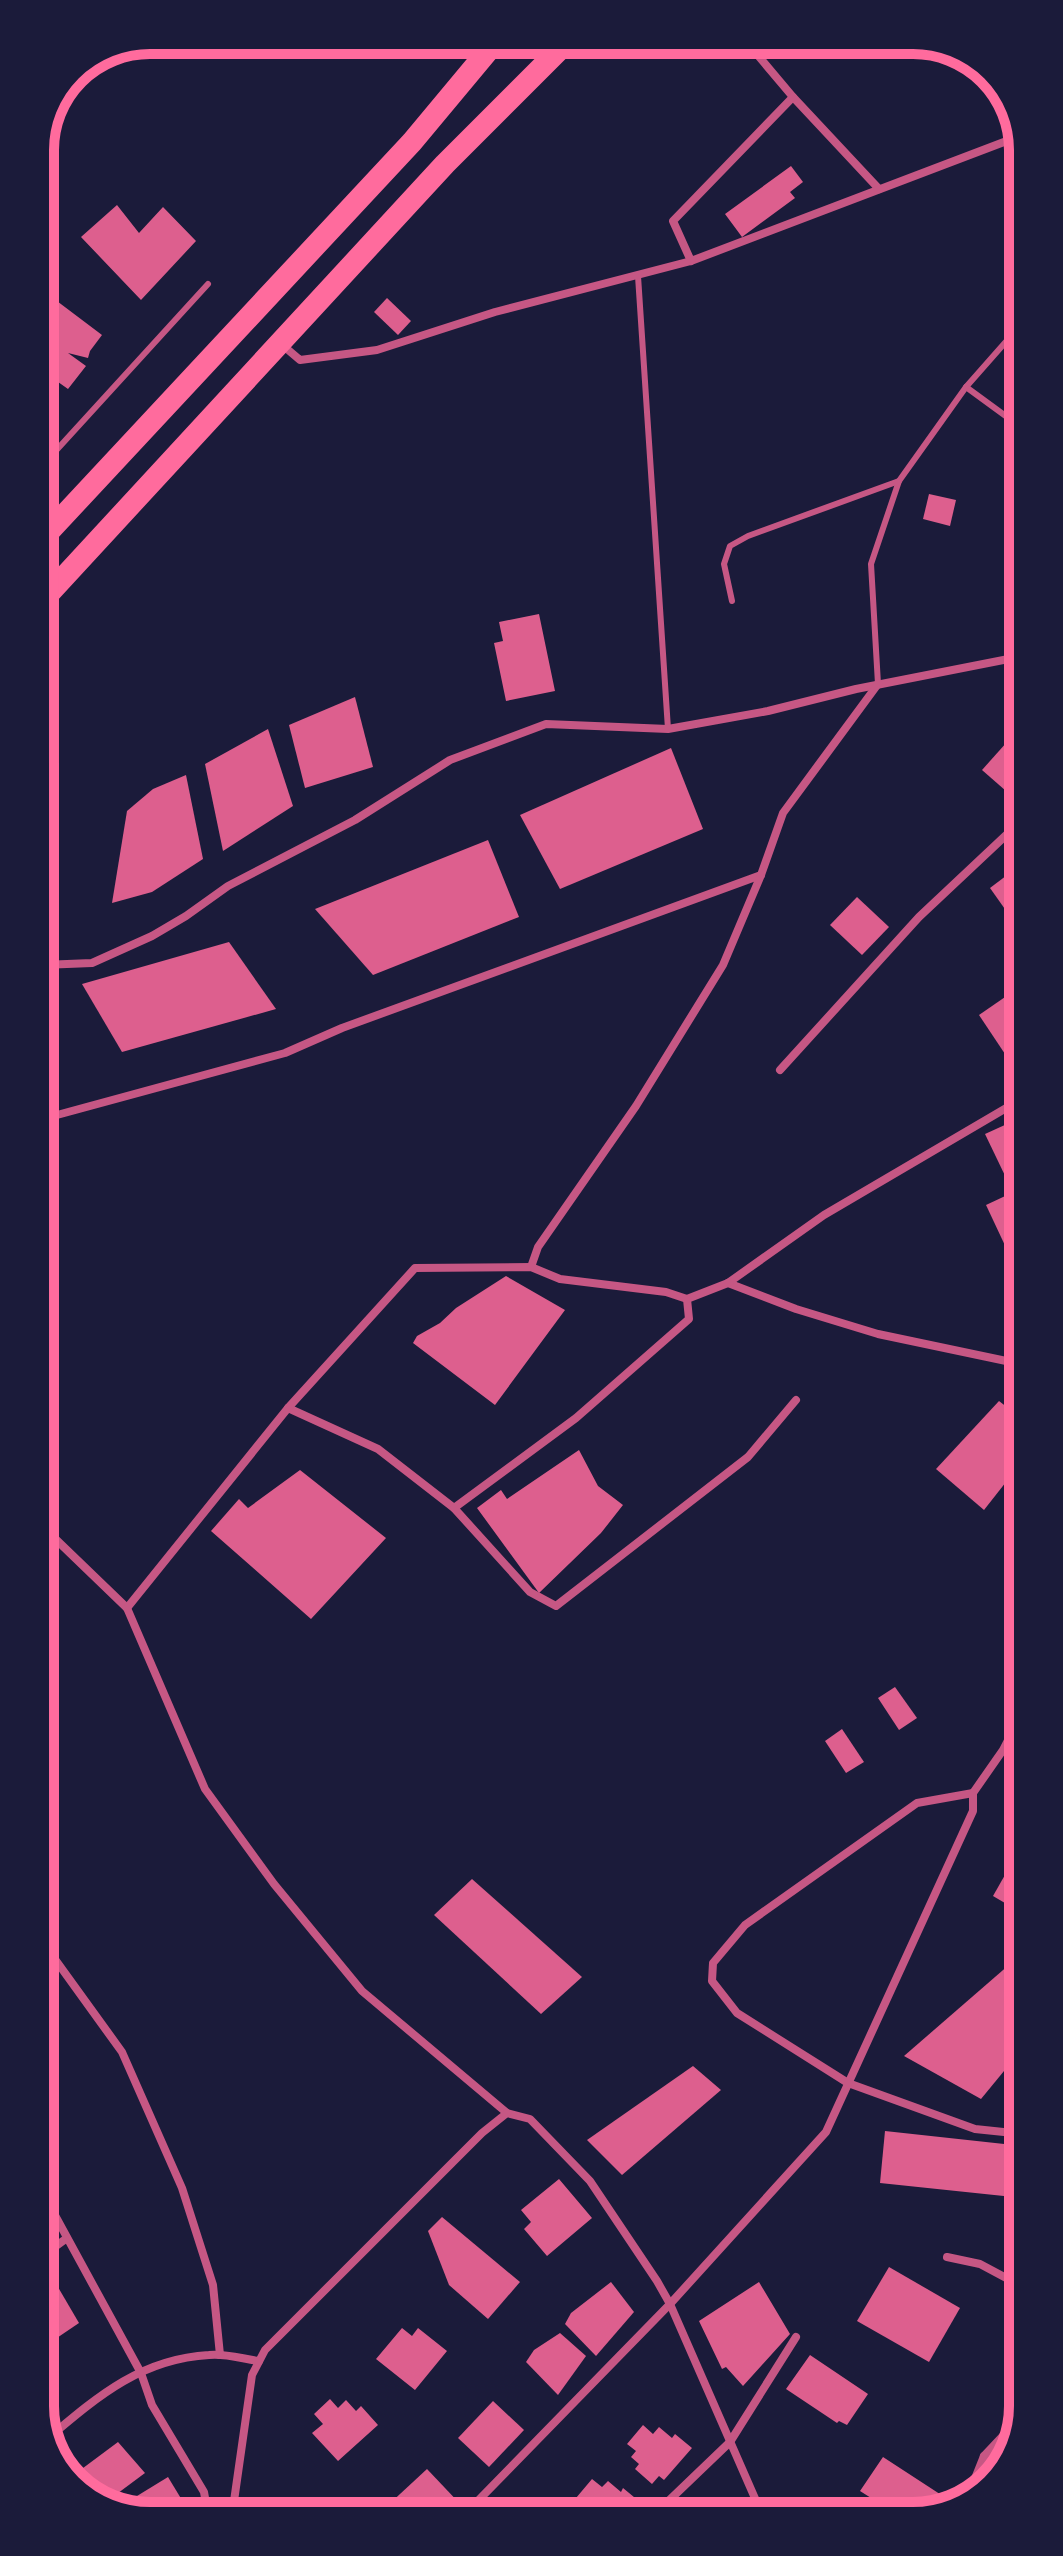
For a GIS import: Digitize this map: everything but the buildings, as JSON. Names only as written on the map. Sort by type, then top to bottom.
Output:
[{"type":"highway","points":[[54,512],[412,142],[485,54]]},
{"type":"highway","points":[[54,588],[445,164],[555,54]]},
{"type":"street","points":[[757,54],[879,189]]},
{"type":"street","points":[[691,261],[673,221],[793,97]]},
{"type":"street","points":[[280,343],[300,360],[377,350],[495,312],[691,261],[1008,140]]},
{"type":"street","points":[[54,965],[92,963],[152,936],[228,886],[355,820],[450,760],[546,724],[668,729],[768,711],[878,684],[1009,659]]},
{"type":"street","points":[[531,1267],[538,1247],[636,1106],[723,965],[783,813],[878,684]]},
{"type":"street","points":[[780,1070],[919,917],[1009,832]]},
{"type":"street","points":[[54,1115],[285,1053],[342,1028],[761,875]]},
{"type":"street","points":[[127,1608],[288,1408],[415,1268],[531,1267],[560,1279],[666,1292],[687,1299],[728,1283],[824,1215],[1009,1106]]},
{"type":"street","points":[[728,1283],[796,1309],[878,1334],[1009,1362]]},
{"type":"street","points":[[454,1508],[576,1418],[689,1319],[687,1299]]},
{"type":"street","points":[[288,1408],[378,1449],[454,1508],[530,1592],[556,1606],[748,1457],[796,1400]]},
{"type":"street","points":[[54,1538],[127,1608],[205,1789],[274,1884],[362,1991],[507,2113],[530,2119],[590,2181],[670,2304],[757,2502]]},
{"type":"street","points":[[477,2502],[670,2304],[826,2132],[973,1811],[973,1793],[1009,1738]]},
{"type":"street","points":[[973,1793],[917,1803],[745,1925],[713,1963],[712,1981],[737,2013],[848,2083],[975,2129],[1009,2133]]},
{"type":"street","points":[[54,1958],[122,2052],[182,2188],[213,2285],[220,2355]]},
{"type":"street","points":[[234,2502],[252,2375],[265,2350],[482,2133],[507,2113]]},
{"type":"street","points":[[54,2214],[141,2373],[152,2405],[204,2492],[206,2502]]},
{"type":"street","points":[[54,2247],[67,2238]]},
{"type":"street","points":[[947,2257],[980,2264],[1009,2280]]},
{"type":"street","points":[[667,2502],[730,2442],[796,2337]]},
{"type":"street","points":[[57,2430],[103,2392],[163,2361],[212,2354],[259,2361]]},
{"type":"street","points":[[975,2479],[984,2456],[1005,2434]]},
{"type":"street","points":[[984,2456],[992,2461]]},
{"type":"lane","points":[[638,276],[668,729]]},
{"type":"lane","points":[[54,453],[208,284]]},
{"type":"lane","points":[[878,684],[871,564],[899,481],[966,387],[1009,338]]},
{"type":"lane","points":[[966,387],[1009,418]]},
{"type":"lane","points":[[732,601],[724,564],[730,546],[748,536],[899,481]]}]
